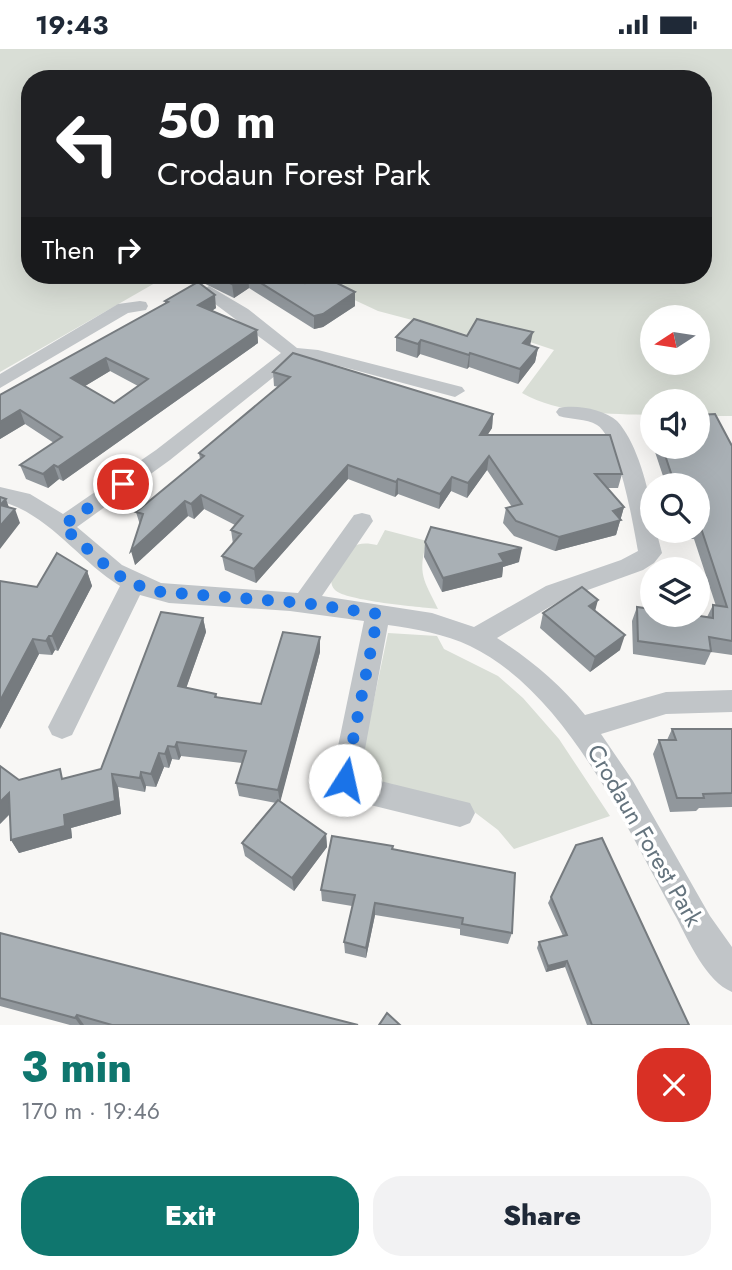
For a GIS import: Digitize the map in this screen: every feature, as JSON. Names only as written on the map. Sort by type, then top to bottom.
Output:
[{"type":"street","points":[[209,291],[292,352],[318,355],[454,391]]},
{"type":"street","points":[[0,382],[124,308],[141,306]]},
{"type":"street","points":[[62,526],[163,456],[292,352]]},
{"type":"street","points":[[478,638],[541,597],[570,584],[635,564],[644,560],[649,553],[633,485],[614,431],[594,417],[566,412]]},
{"type":"street","name":"Crodaun Forest Park","points":[[0,494],[13,495],[37,506],[94,558],[133,584],[161,592],[304,603],[378,614],[443,626],[478,638],[514,662],[548,692],[582,728],[701,930],[732,975]]},
{"type":"street","points":[[304,603],[362,521]]},
{"type":"street","points":[[62,727],[133,584]]},
{"type":"street","points":[[378,614],[345,780],[350,787],[460,813]]},
{"type":"street","name":"Crodaun Forest Park","points":[[582,728],[666,703],[732,701]]},
{"type":"shaded area","points":[[0,49],[732,49],[732,416],[710,416],[710,389],[640,389],[640,415],[585,412],[536,400],[522,393],[554,350],[524,340],[469,335],[378,311],[320,284],[712,284],[712,70],[21,70],[21,284],[153,284],[0,372]]},
{"type":"shaded area","points":[[385,530],[427,541],[422,569],[438,609],[368,600],[335,590],[331,580],[332,573],[342,556],[357,545],[377,545]]},
{"type":"shaded area","points":[[388,633],[437,636],[444,649],[498,676],[523,698],[559,739],[610,816],[514,849],[498,830],[460,801],[369,781],[362,775],[360,766]]},
{"type":"building","points":[[195,284],[201,284],[215,295],[198,305],[257,330],[58,467],[54,465],[43,474],[20,465],[62,437],[20,410],[0,422],[0,395],[168,302],[165,301]],"holes":[[[106,358],[148,379],[114,403],[71,378]]]},
{"type":"building","points":[[262,284],[339,284],[355,292],[323,314],[314,316]]},
{"type":"building","points":[[414,319],[467,336],[477,319],[533,332],[523,343],[538,348],[520,369],[421,340],[418,344],[396,337]]},
{"type":"building","points":[[293,353],[493,414],[480,435],[610,435],[622,474],[595,474],[624,507],[613,511],[621,520],[559,537],[516,521],[506,508],[522,504],[489,456],[468,483],[452,477],[440,494],[348,465],[254,569],[222,556],[241,534],[231,530],[243,516],[201,495],[191,504],[185,501],[131,551],[143,514],[136,512],[204,456],[199,453],[290,377],[273,372]]},
{"type":"building","points":[[710,414],[715,414],[732,446],[732,641],[709,637],[711,651],[638,641],[637,607],[640,607],[640,627],[710,627],[713,605],[727,607],[706,543],[710,543],[710,473],[671,473],[666,459],[710,459]]},
{"type":"building","points":[[0,505],[15,509],[0,526]]},
{"type":"building","points":[[431,527],[522,548],[499,554],[504,562],[443,578],[425,542]]},
{"type":"building","points":[[57,553],[87,571],[52,636],[46,641],[33,639],[0,701],[0,581],[37,587]]},
{"type":"building","points":[[582,587],[598,600],[589,606],[625,635],[595,657],[543,613]]},
{"type":"building","points":[[161,612],[203,618],[178,686],[216,694],[215,697],[261,704],[283,632],[320,637],[278,790],[236,783],[246,751],[177,742],[175,747],[168,746],[165,754],[159,753],[151,774],[141,772],[140,778],[112,774],[115,801],[64,815],[65,826],[11,840],[9,793],[0,802],[0,766],[19,780],[60,769],[62,779],[101,769]]},
{"type":"building","points":[[672,729],[732,729],[732,793],[703,794],[704,798],[677,798],[659,740],[676,740]]},
{"type":"building","points":[[278,800],[326,834],[292,878],[242,843]]},
{"type":"building","points":[[332,836],[393,846],[392,849],[515,873],[512,933],[462,924],[463,918],[375,903],[366,948],[344,942],[355,895],[321,890]]},
{"type":"building","points":[[602,838],[689,1025],[592,1025],[567,961],[548,966],[539,942],[567,935],[551,897],[576,845]]},
{"type":"building","points":[[0,933],[358,1025],[112,1025],[77,1015],[75,1018],[0,998]]},
{"type":"building","points":[[387,1013],[400,1025],[379,1025]]},
{"type":"route","points":[[123,484],[62,526],[94,558],[133,584],[161,592],[304,603],[378,614],[345,780]]}]
